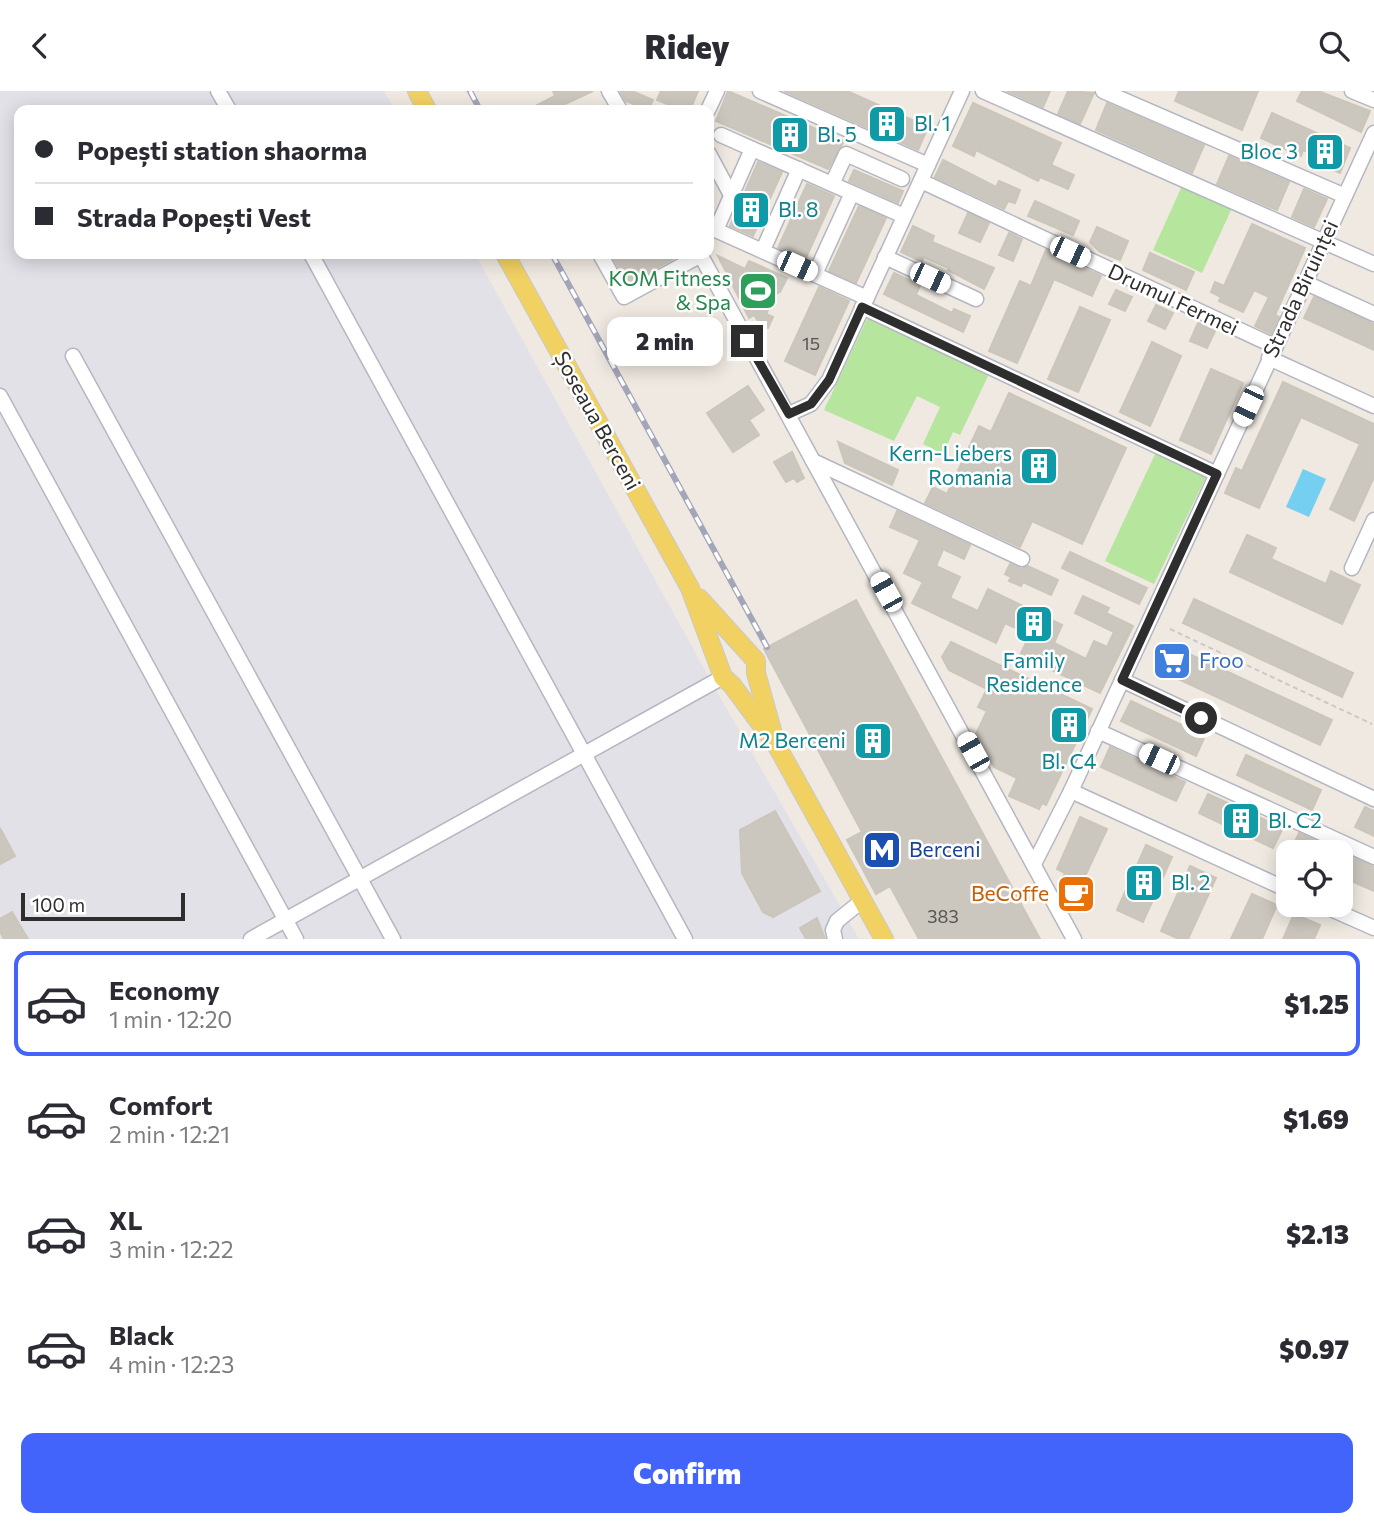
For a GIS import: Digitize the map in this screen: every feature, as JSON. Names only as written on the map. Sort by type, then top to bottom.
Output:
[{"type":"main road","name":"Șoseaua Berceni","points":[[508,259],[690,588],[725,676],[777,746],[884,939]]},
{"type":"main road","name":"Șoseaua Berceni","points":[[690,588],[756,661],[756,673],[777,746]]},
{"type":"main road","points":[[743,649],[730,651],[725,676],[744,685],[756,673]]},
{"type":"street","points":[[760,91],[928,165]]},
{"type":"street","points":[[789,414],[811,404],[829,380],[962,91]]},
{"type":"street","points":[[983,91],[1374,264]]},
{"type":"street","points":[[1103,91],[1345,196]]},
{"type":"street","points":[[1352,91],[1374,100]]},
{"type":"street","name":"Strada Biruinței","points":[[1034,864],[1071,791],[1374,133]]},
{"type":"street","points":[[721,135],[904,216]]},
{"type":"street","points":[[714,225],[752,149]]},
{"type":"street","points":[[832,184],[846,154],[902,179]]},
{"type":"street","points":[[714,163],[731,195]]},
{"type":"street","points":[[763,250],[799,169]]},
{"type":"street","name":"Drumul Fermei","points":[[921,181],[1272,352],[1374,406]]},
{"type":"street","points":[[815,274],[852,193]]},
{"type":"street","points":[[714,229],[815,274],[864,302],[1217,474]]},
{"type":"street","points":[[885,257],[976,299]]},
{"type":"street","points":[[314,259],[685,939]]},
{"type":"street","points":[[603,259],[624,297],[692,259]]},
{"type":"street","points":[[704,259],[1074,939]]},
{"type":"street","points":[[1304,282],[1374,314]]},
{"type":"street","points":[[73,356],[393,939]]},
{"type":"street","points":[[0,396],[296,939]]},
{"type":"street","points":[[813,460],[1022,559]]},
{"type":"street","points":[[1352,568],[1374,520]]},
{"type":"street","points":[[251,939],[725,676]]},
{"type":"street","points":[[1122,680],[1374,799]]},
{"type":"street","points":[[1098,731],[1374,857]]},
{"type":"street","points":[[1071,791],[1276,885]]},
{"type":"street","points":[[835,939],[833,930],[837,921],[863,899]]},
{"type":"street","points":[[1350,917],[1374,927]]},
{"type":"path","points":[[1170,629],[1372,724]]},
{"type":"shaded area","points":[[0,91],[384,91],[392,105],[14,105],[14,259],[478,259],[716,690],[859,939],[0,939]]},
{"type":"green space","points":[[1182,186],[1232,208],[1202,273],[1153,250]]},
{"type":"green space","points":[[869,315],[990,372],[960,435],[953,432],[943,454],[923,444],[940,407],[917,396],[894,441],[824,410]]},
{"type":"green space","points":[[1157,450],[1208,473],[1154,584],[1105,561]]},
{"type":"water","points":[[1303,469],[1326,479],[1309,517],[1286,507]]},
{"type":"building","points":[[553,91],[593,91],[563,105],[538,105],[555,96]]},
{"type":"building","points":[[620,91],[632,91],[653,100],[650,105],[636,105],[626,101]]},
{"type":"building","points":[[661,91],[698,91],[692,105],[670,105],[657,100]]},
{"type":"building","name":"Bl. 5","points":[[728,91],[844,141],[828,169],[716,121]]},
{"type":"building","name":"Bl. 1","points":[[784,91],[847,91],[928,127],[918,150]]},
{"type":"building","points":[[1007,91],[1050,91],[1043,107]]},
{"type":"building","points":[[1068,91],[1094,93],[1080,124],[1058,114]]},
{"type":"building","points":[[1179,91],[1258,91],[1242,130],[1175,101]]},
{"type":"building","points":[[1302,91],[1318,91],[1370,111],[1361,132],[1297,101]]},
{"type":"building","points":[[973,103],[1061,143],[1051,165],[1074,175],[1068,189],[1040,177],[1038,181],[976,150],[974,156],[953,146]]},
{"type":"building","points":[[1107,103],[1204,145],[1192,173],[1096,130]]},
{"type":"building","points":[[1272,113],[1350,148],[1340,173],[1316,162],[1318,157],[1303,150],[1301,156],[1261,138]]},
{"type":"building","points":[[1229,156],[1289,182],[1277,210],[1217,184]]},
{"type":"building","points":[[943,160],[996,187],[999,181],[1020,190],[1015,203],[1008,201],[1004,209],[935,177]]},
{"type":"building","name":"Bl. 8","points":[[758,162],[782,172],[753,236],[730,226]]},
{"type":"building","points":[[854,170],[903,191],[898,203],[849,181]]},
{"type":"building","points":[[807,184],[834,196],[805,260],[778,248]]},
{"type":"building","points":[[1304,189],[1327,199],[1314,227],[1292,217]]},
{"type":"building","points":[[1035,201],[1079,221],[1073,235],[1028,216]]},
{"type":"building","points":[[859,206],[886,218],[856,283],[829,271]]},
{"type":"building","points":[[968,213],[989,223],[980,242],[959,233]]},
{"type":"building","points":[[1252,224],[1305,248],[1275,315],[1279,317],[1271,334],[1255,326],[1269,297],[1254,290],[1243,312],[1219,301],[1221,297],[1211,292],[1215,282],[1224,286]]},
{"type":"building","points":[[913,226],[934,236],[932,242],[994,268],[984,289],[948,270],[949,268],[924,257],[922,262],[901,252]]},
{"type":"building","points":[[1097,227],[1128,241],[1120,260],[1100,252],[1090,242]]},
{"type":"building","points":[[1009,233],[1022,239],[1013,261],[999,255]]},
{"type":"building","points":[[1046,250],[1101,276],[1092,296],[1054,279],[1017,363],[989,351],[1020,281],[1031,286]]},
{"type":"building","points":[[1150,253],[1194,272],[1186,290],[1143,270]]},
{"type":"building","name":"KOM Fitness & Spa","points":[[718,256],[745,269],[749,261],[787,278],[780,292],[775,294],[766,314],[773,317],[768,328],[760,324],[754,315],[749,318]]},
{"type":"building","points":[[614,259],[673,259],[628,284]]},
{"type":"building","points":[[894,273],[920,285],[916,295],[952,313],[954,309],[970,316],[963,332],[884,294]]},
{"type":"building","points":[[819,287],[849,301],[815,375],[785,361]]},
{"type":"building","points":[[1116,290],[1132,297],[1125,311],[1109,304]]},
{"type":"building","points":[[1314,297],[1374,324],[1374,350],[1304,318]]},
{"type":"building","points":[[1156,305],[1173,313],[1165,329],[1148,321]]},
{"type":"building","points":[[1080,307],[1110,320],[1078,392],[1048,379]]},
{"type":"building","points":[[1198,323],[1215,331],[1207,348],[1190,341]]},
{"type":"building","points":[[1152,342],[1181,356],[1150,426],[1120,412]]},
{"type":"building","points":[[1211,369],[1243,383],[1211,454],[1180,440]]},
{"type":"building","points":[[1283,382],[1374,424],[1374,477],[1354,521],[1330,509],[1360,444],[1301,417],[1259,508],[1225,493],[1236,468],[1242,471]]},
{"type":"building","points":[[748,386],[764,410],[749,420],[759,435],[733,452],[707,413]]},
{"type":"building","name":"Kern-Liebers Romania","points":[[1009,393],[1126,448],[1082,544],[1032,521],[1020,547],[925,503],[933,487],[947,494],[979,426],[991,432]]},
{"type":"building","points":[[838,442],[898,470],[892,485],[845,463]]},
{"type":"building","points":[[792,452],[804,478],[797,482],[794,478],[786,482],[774,462]]},
{"type":"building","name":"Family Residence","points":[[897,511],[970,545],[964,559],[943,549],[936,566],[960,577],[950,598],[978,611],[988,589],[1062,625],[1054,643],[1086,659],[1094,641],[1107,647],[1114,632],[1075,613],[1083,596],[1109,608],[1106,613],[1133,626],[1100,693],[1020,655],[1030,635],[1005,623],[996,643],[912,603],[923,582],[904,573],[920,540],[890,527]]},
{"type":"building","points":[[1247,535],[1276,548],[1271,559],[1326,584],[1331,571],[1360,585],[1342,624],[1230,572]]},
{"type":"building","points":[[1070,552],[1147,588],[1139,604],[1062,568]]},
{"type":"building","points":[[1010,564],[1022,569],[1028,566],[1058,580],[1051,595],[1023,582],[1021,586],[1009,581],[1011,577],[1005,574]]},
{"type":"building","points":[[1194,599],[1353,673],[1342,697],[1183,623]]},
{"type":"building","name":"M2 Berceni","points":[[856,600],[1040,939],[919,939],[890,886],[876,894],[847,840],[862,832],[764,649]]},
{"type":"building","points":[[951,642],[1092,709],[1046,805],[1042,803],[1039,809],[1009,796],[1017,778],[994,767],[976,734],[987,711],[978,707],[987,689],[949,670],[942,657]]},
{"type":"building","points":[[1172,646],[1332,720],[1320,745],[1161,671]]},
{"type":"building","points":[[1131,701],[1205,736],[1196,756],[1121,721]]},
{"type":"building","points":[[1110,747],[1185,782],[1176,801],[1101,767]]},
{"type":"building","name":"Bl. C2","points":[[1246,755],[1321,790],[1312,810],[1237,775]]},
{"type":"building","name":"Bl. C2","points":[[1208,794],[1283,828],[1273,848],[1199,813]]},
{"type":"building","points":[[1365,807],[1374,811],[1374,836],[1355,827]]},
{"type":"building","points":[[775,811],[820,891],[773,917],[763,912],[742,873],[740,830]]},
{"type":"building","points":[[1080,817],[1107,829],[1081,885],[1063,877],[1065,873],[1057,869]]},
{"type":"building","points":[[0,828],[15,856],[0,864]]},
{"type":"building","points":[[1299,833],[1314,840],[1296,840]]},
{"type":"building","name":"Bl. 2","points":[[1146,845],[1172,857],[1143,922],[1117,910]]},
{"type":"building","points":[[1353,858],[1374,867],[1374,891],[1353,882]]},
{"type":"building","points":[[1190,866],[1216,878],[1188,939],[1179,939],[1161,931]]},
{"type":"building","points":[[1252,894],[1276,905],[1262,939],[1231,939]]},
{"type":"building","points":[[12,912],[28,939],[4,939],[0,931],[0,919]]},
{"type":"building","points":[[1293,917],[1301,917],[1320,925],[1314,939],[1283,939]]},
{"type":"building","points":[[817,918],[825,939],[806,939],[800,928]]},
{"type":"railway","points":[[470,91],[477,105]]},
{"type":"railway","points":[[555,259],[767,647]]},
{"type":"place","name":"Bl. 1","points":[[887,124]]},
{"type":"place","name":"Bl. 5","points":[[790,135]]},
{"type":"place","name":"Bloc 3","points":[[1325,152]]},
{"type":"place","name":"Bl. 8","points":[[751,210]]},
{"type":"place","name":"KOM Fitness & Spa","points":[[758,291]]},
{"type":"place","name":"Kern-Liebers Romania","points":[[1039,466]]},
{"type":"place","name":"Family Residence","points":[[1034,624]]},
{"type":"place","name":"Froo","points":[[1172,661]]},
{"type":"place","name":"Bl. C4","points":[[1069,725]]},
{"type":"place","name":"M2 Berceni","points":[[873,741]]},
{"type":"place","name":"Bl. C2","points":[[1241,821]]},
{"type":"place","name":"Berceni","points":[[882,850]]},
{"type":"place","name":"Bl. 2","points":[[1144,883]]},
{"type":"place","name":"BeCoffe","points":[[1076,894]]},
{"type":"route","points":[[747,341],[789,414],[811,404],[829,380],[862,307],[1217,474],[1122,680],[1201,718]]}]
